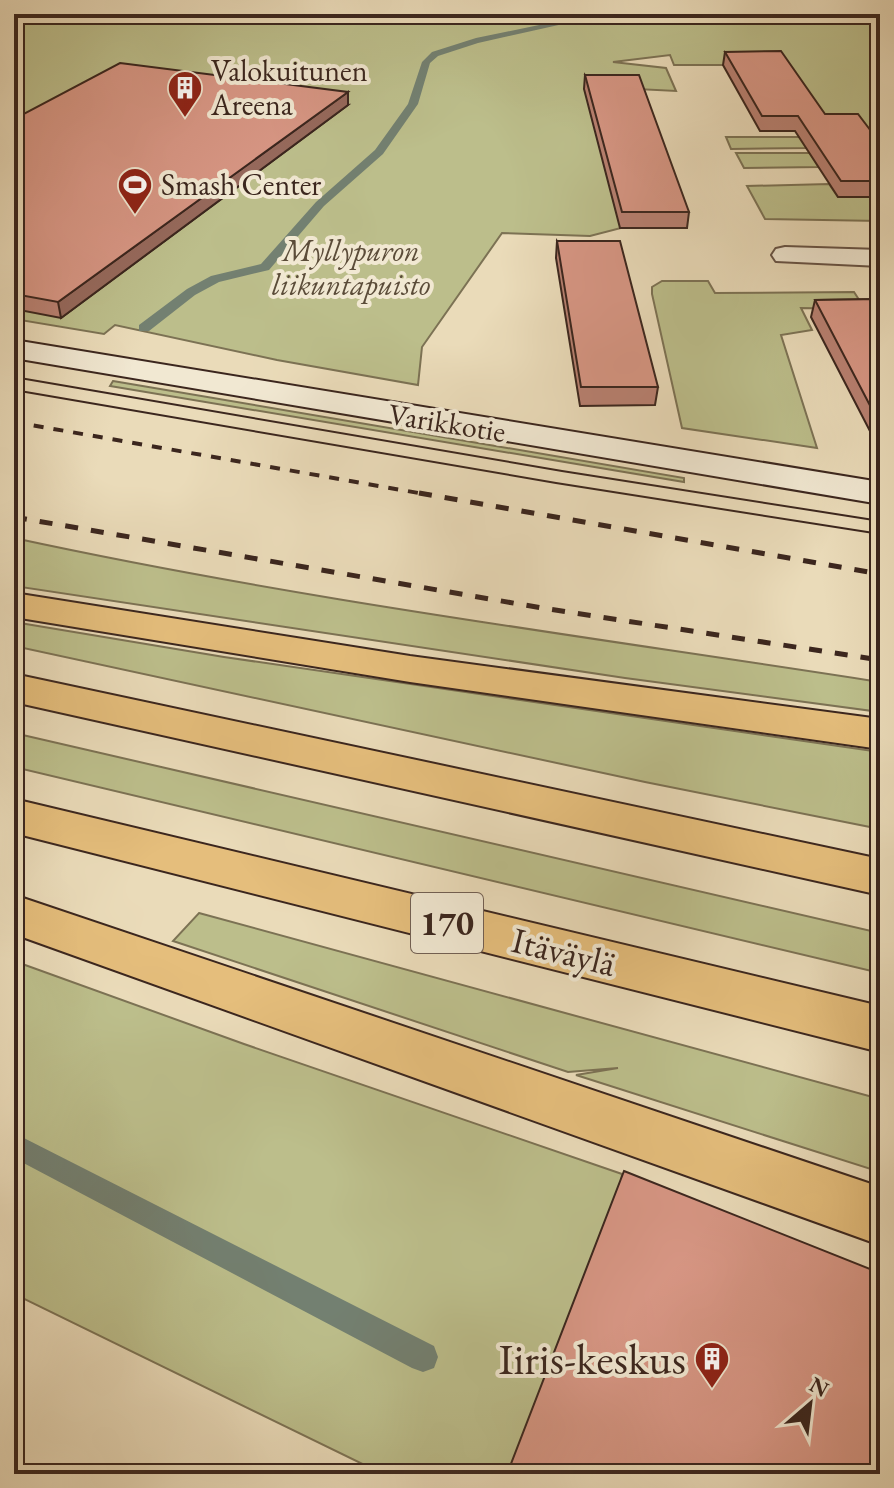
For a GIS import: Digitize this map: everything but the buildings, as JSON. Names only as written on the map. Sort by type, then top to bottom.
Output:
[{"type":"highway","points":[[14,605],[410,669],[880,734]]},
{"type":"highway","points":[[14,688],[880,877]]},
{"type":"highway","name":"Itäväylä","points":[[14,816],[880,1029]]},
{"type":"highway","points":[[14,914],[880,1216]]},
{"type":"main road","points":[[785,255],[880,258]]},
{"type":"main road","name":"Varikkotie","points":[[14,349],[880,493]]},
{"type":"green space","name":"Myllypuron liikuntapuisto","points":[[14,14],[880,14],[880,162],[822,129],[779,65],[674,65],[670,55],[613,62],[666,68],[676,91],[637,89],[621,228],[590,236],[502,233],[422,347],[418,385],[277,360],[115,325],[104,334],[14,319]]},
{"type":"green space","points":[[726,137],[800,137],[807,148],[731,149]]},
{"type":"green space","points":[[736,153],[810,153],[819,167],[744,168]]},
{"type":"green space","points":[[829,184],[838,197],[880,197],[880,221],[765,219],[747,186]]},
{"type":"green space","points":[[662,281],[708,281],[715,293],[854,292],[865,309],[801,308],[812,330],[781,335],[817,448],[682,428],[652,294],[652,287]]},
{"type":"green space","points":[[113,381],[684,478],[684,482],[110,386]]},
{"type":"green space","points":[[14,538],[337,599],[880,682],[880,712],[625,678],[14,586]]},
{"type":"green space","points":[[14,622],[224,657],[880,752],[880,829],[645,782],[14,646]]},
{"type":"green space","points":[[14,733],[880,933],[880,973],[14,767]]},
{"type":"green space","points":[[199,913],[880,1099],[880,1172],[576,1075],[618,1068],[568,1072],[173,941]]},
{"type":"green space","points":[[14,961],[622,1174],[619,1199],[512,1474],[383,1474],[14,1294]]},
{"type":"waterway","points":[[144,328],[191,292],[215,279],[265,267],[320,204],[379,152],[413,104],[426,62],[435,54],[476,41],[604,14]]},
{"type":"waterway","points":[[14,1145],[423,1357]]},
{"type":"tram line","points":[[14,377],[562,471],[880,521]]},
{"type":"tram line","points":[[14,390],[556,483],[880,534]]},
{"type":"railway","points":[[14,422],[430,495]]},
{"type":"railway","points":[[419,493],[880,574]]},
{"type":"railway","points":[[14,517],[542,608],[880,660]]},
{"type":"place","name":"Valokuitunen Areena","points":[[185,119]]},
{"type":"place","name":"Smash Center","points":[[135,216]]},
{"type":"place","name":"Iiris-keskus","points":[[712,1390]]}]
